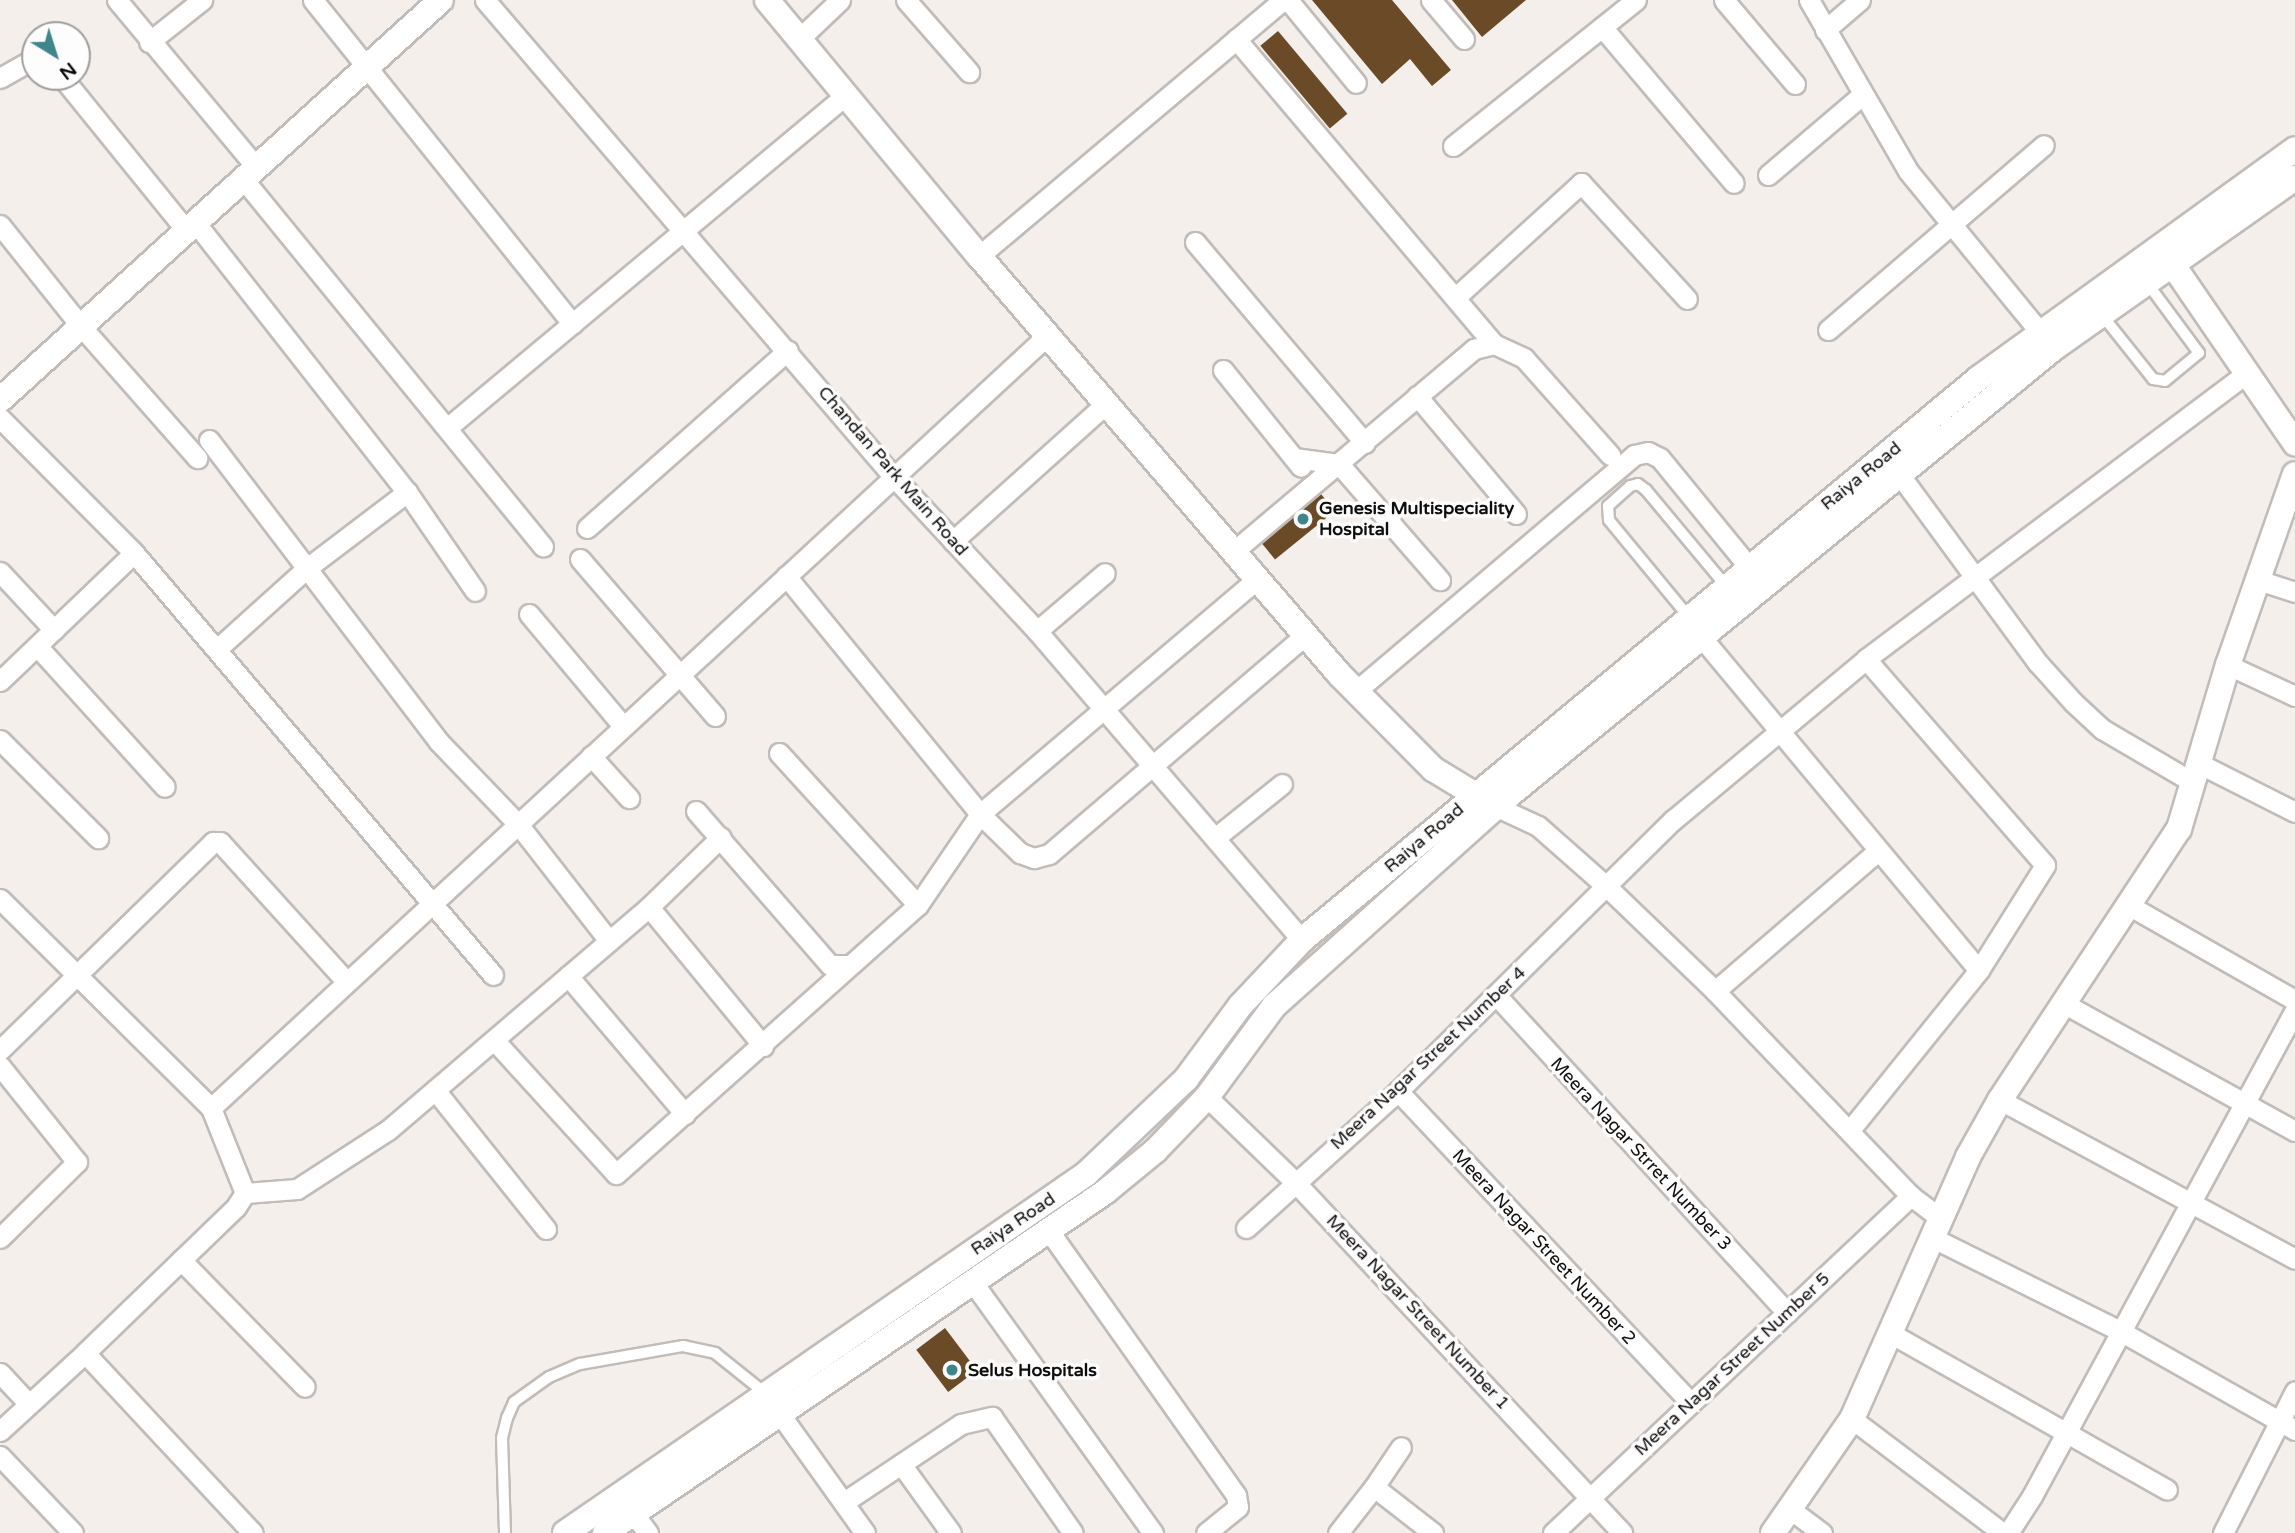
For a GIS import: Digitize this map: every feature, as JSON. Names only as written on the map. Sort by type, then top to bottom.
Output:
[{"type":"street","points":[[117,0],[447,428],[543,546]]},
{"type":"street","points":[[149,41],[202,0]]},
{"type":"street","points":[[313,0],[364,67],[573,324]]},
{"type":"street","name":"Chandan Park Main Road","points":[[485,0],[682,231],[788,350],[892,475],[1037,631],[1302,940]]},
{"type":"street","points":[[767,0],[979,256],[1049,334],[1305,635],[1433,769],[1474,796],[1538,826],[1605,885],[1715,991],[1850,1130],[1937,1228],[2286,1426]]},
{"type":"street","points":[[798,40],[840,0]]},
{"type":"street","points":[[906,0],[968,72]]},
{"type":"street","points":[[979,256],[1286,0],[1356,83]]},
{"type":"street","points":[[1431,0],[1464,39]]},
{"type":"street","points":[[1453,146],[1636,0]]},
{"type":"street","points":[[1724,0],[1795,84]]},
{"type":"street","points":[[1809,0],[1908,171],[1948,224],[2047,340]]},
{"type":"street","points":[[1825,30],[1860,0]]},
{"type":"street","points":[[0,400],[79,324],[251,174],[438,1]]},
{"type":"street","points":[[1602,27],[1734,183]]},
{"type":"street","points":[[1236,40],[1457,296],[1494,344],[1524,358],[1609,455]]},
{"type":"street","points":[[0,78],[21,66]]},
{"type":"street","points":[[74,91],[190,226],[407,492],[475,590]]},
{"type":"street","points":[[447,428],[846,95]]},
{"type":"street","points":[[1768,175],[1862,95]]},
{"type":"street","points":[[1828,330],[1948,224],[2044,145]]},
{"type":"street","name":"Raiya Road","points":[[2047,340],[2102,315],[2148,283],[2167,256],[2295,149]]},
{"type":"street","name":"Raiya Road","points":[[606,1533],[974,1284],[1155,1151],[1207,1097],[1274,1006],[1497,807],[1702,638],[1893,466],[2047,340],[2167,256],[2295,178]]},
{"type":"street","points":[[1457,296],[1581,183],[1687,299]]},
{"type":"street","points":[[0,225],[79,324],[197,458]]},
{"type":"street","points":[[1195,242],[1365,443]]},
{"type":"street","points":[[2167,256],[2245,374],[2295,443]]},
{"type":"street","points":[[211,1108],[892,475],[1049,334]]},
{"type":"street","points":[[1229,603],[1237,555],[1315,484],[1474,349],[1494,344]]},
{"type":"street","points":[[587,528],[788,350]]},
{"type":"street","points":[[1223,370],[1315,484]]},
{"type":"street","name":"Meera Nagar Street Number 4","points":[[1246,1228],[1398,1091],[1605,885],[1776,733],[1866,659],[2245,374]]},
{"type":"street","points":[[1417,396],[1516,514]]},
{"type":"street","points":[[953,541],[1107,403]]},
{"type":"street","points":[[0,418],[134,553],[494,975]]},
{"type":"street","points":[[209,440],[439,742],[518,824],[609,941]]},
{"type":"street","points":[[1356,691],[1634,455],[1648,452],[1660,458],[1749,567]]},
{"type":"street","points":[[1294,458],[1339,464],[1440,580]]},
{"type":"street","points":[[1893,466],[2038,663],[2083,712],[2129,748],[2295,813]]},
{"type":"street","name":"Raiya Road","points":[[565,1533],[1086,1174],[1186,1079],[1240,1006],[1302,940],[1749,567],[1893,466]]},
{"type":"street","points":[[1773,1533],[1852,1419],[1937,1228],[2000,1100],[2179,829],[2228,665],[2295,474]]},
{"type":"street","points":[[217,649],[307,568],[407,492]]},
{"type":"street","points":[[0,681],[134,553]]},
{"type":"street","points":[[580,559],[715,716]]},
{"type":"street","points":[[0,572],[54,630]]},
{"type":"street","points":[[1037,631],[1105,573]]},
{"type":"street","points":[[786,576],[980,814],[1020,853],[1034,858],[1049,854],[1153,768],[1305,635]]},
{"type":"street","points":[[494,1040],[616,1174],[763,1046],[918,905],[980,814],[1101,708],[1257,579]]},
{"type":"street","points":[[2258,580],[2295,592]]},
{"type":"street","points":[[528,614],[623,726]]},
{"type":"street","points":[[1702,638],[1776,733],[1979,970]]},
{"type":"street","points":[[37,646],[165,787]]},
{"type":"street","points":[[1850,1130],[1979,970],[2045,864],[1866,659]]},
{"type":"street","points":[[2228,665],[2295,696]]},
{"type":"street","points":[[0,740],[98,838]]},
{"type":"street","points":[[779,753],[918,905]]},
{"type":"street","points":[[591,756],[629,798]]},
{"type":"street","points":[[1215,838],[1282,784]]},
{"type":"street","points":[[696,811],[830,965],[839,969],[849,965]]},
{"type":"street","points":[[245,1193],[297,1189],[318,1180],[388,1130],[649,907],[721,837]]},
{"type":"street","points":[[0,1050],[208,846],[220,842],[347,982]]},
{"type":"street","points":[[1715,991],[1878,851]]},
{"type":"street","points":[[0,899],[211,1108],[245,1193]]},
{"type":"street","points":[[2130,906],[2295,1000]]},
{"type":"street","points":[[649,907],[763,1046]]},
{"type":"street","points":[[568,976],[685,1114]]},
{"type":"street","name":"Meera Nagar Strret Number 3","points":[[1496,995],[1787,1313]]},
{"type":"street","points":[[2063,1003],[2295,1131]]},
{"type":"street","points":[[1852,1419],[2006,1533],[2065,1435],[2189,1200],[2295,1010]]},
{"type":"street","points":[[0,1066],[77,1161],[0,1238]]},
{"type":"street","points":[[1186,1079],[1207,1097]]},
{"type":"street","points":[[435,1090],[546,1229]]},
{"type":"street","name":"Meera Nagar Street Number 2","points":[[1398,1091],[1690,1404]]},
{"type":"street","name":"Meera Nagar Street Number 1","points":[[1207,1097],[1295,1182],[1622,1533]]},
{"type":"street","points":[[2000,1100],[2295,1259]]},
{"type":"street","points":[[0,1431],[236,1207],[245,1193]]},
{"type":"street","name":"Meera Nagar Street Number 5","points":[[1553,1533],[1911,1196]]},
{"type":"street","points":[[1049,1231],[1236,1495],[1238,1507],[1206,1533]]},
{"type":"street","points":[[181,1260],[305,1387]]},
{"type":"street","points":[[974,1284],[1153,1533]]},
{"type":"street","points":[[1890,1333],[2065,1435],[2167,1490]]},
{"type":"street","points":[[85,1353],[253,1533]]},
{"type":"street","points":[[0,1373],[29,1404]]},
{"type":"street","points":[[2223,1533],[2286,1426],[2295,1391]]},
{"type":"street","points":[[765,1394],[865,1533]]},
{"type":"street","points":[[844,1502],[961,1424],[992,1417],[1073,1533]]},
{"type":"street","points":[[1338,1533],[1401,1447]]},
{"type":"street","points":[[0,1456],[73,1533]]},
{"type":"street","points":[[901,1464],[951,1533]]},
{"type":"street","points":[[1374,1487],[1433,1533]]},
{"type":"street","points":[[1790,1509],[1822,1533]]},
{"type":"street","points":[[633,1513],[648,1533]]},
{"type":"lane","points":[[2102,315],[2153,379],[2165,381],[2199,353],[2148,283]]},
{"type":"lane","points":[[1689,617],[1608,520],[1608,506],[1630,486],[1638,484],[1646,490],[1726,586]]},
{"type":"lane","points":[[505,1533],[502,1438],[507,1418],[514,1402],[549,1377],[580,1364],[683,1346],[715,1353],[765,1394]]},
{"type":"building","points":[[1312,0],[1392,0],[1451,70],[1432,86],[1410,59],[1382,84]]},
{"type":"building","points":[[1452,0],[1526,0],[1482,37]]},
{"type":"building","points":[[1278,31],[1347,114],[1330,129],[1260,46]]},
{"type":"building","points":[[1321,494],[1335,511],[1275,560],[1261,542]]},
{"type":"building","points":[[945,1328],[977,1370],[948,1392],[916,1350]]},
{"type":"place","name":"Genesis Multispeciality Hospital","points":[[1303,519]]},
{"type":"place","name":"Selus Hospitals","points":[[952,1370]]}]
